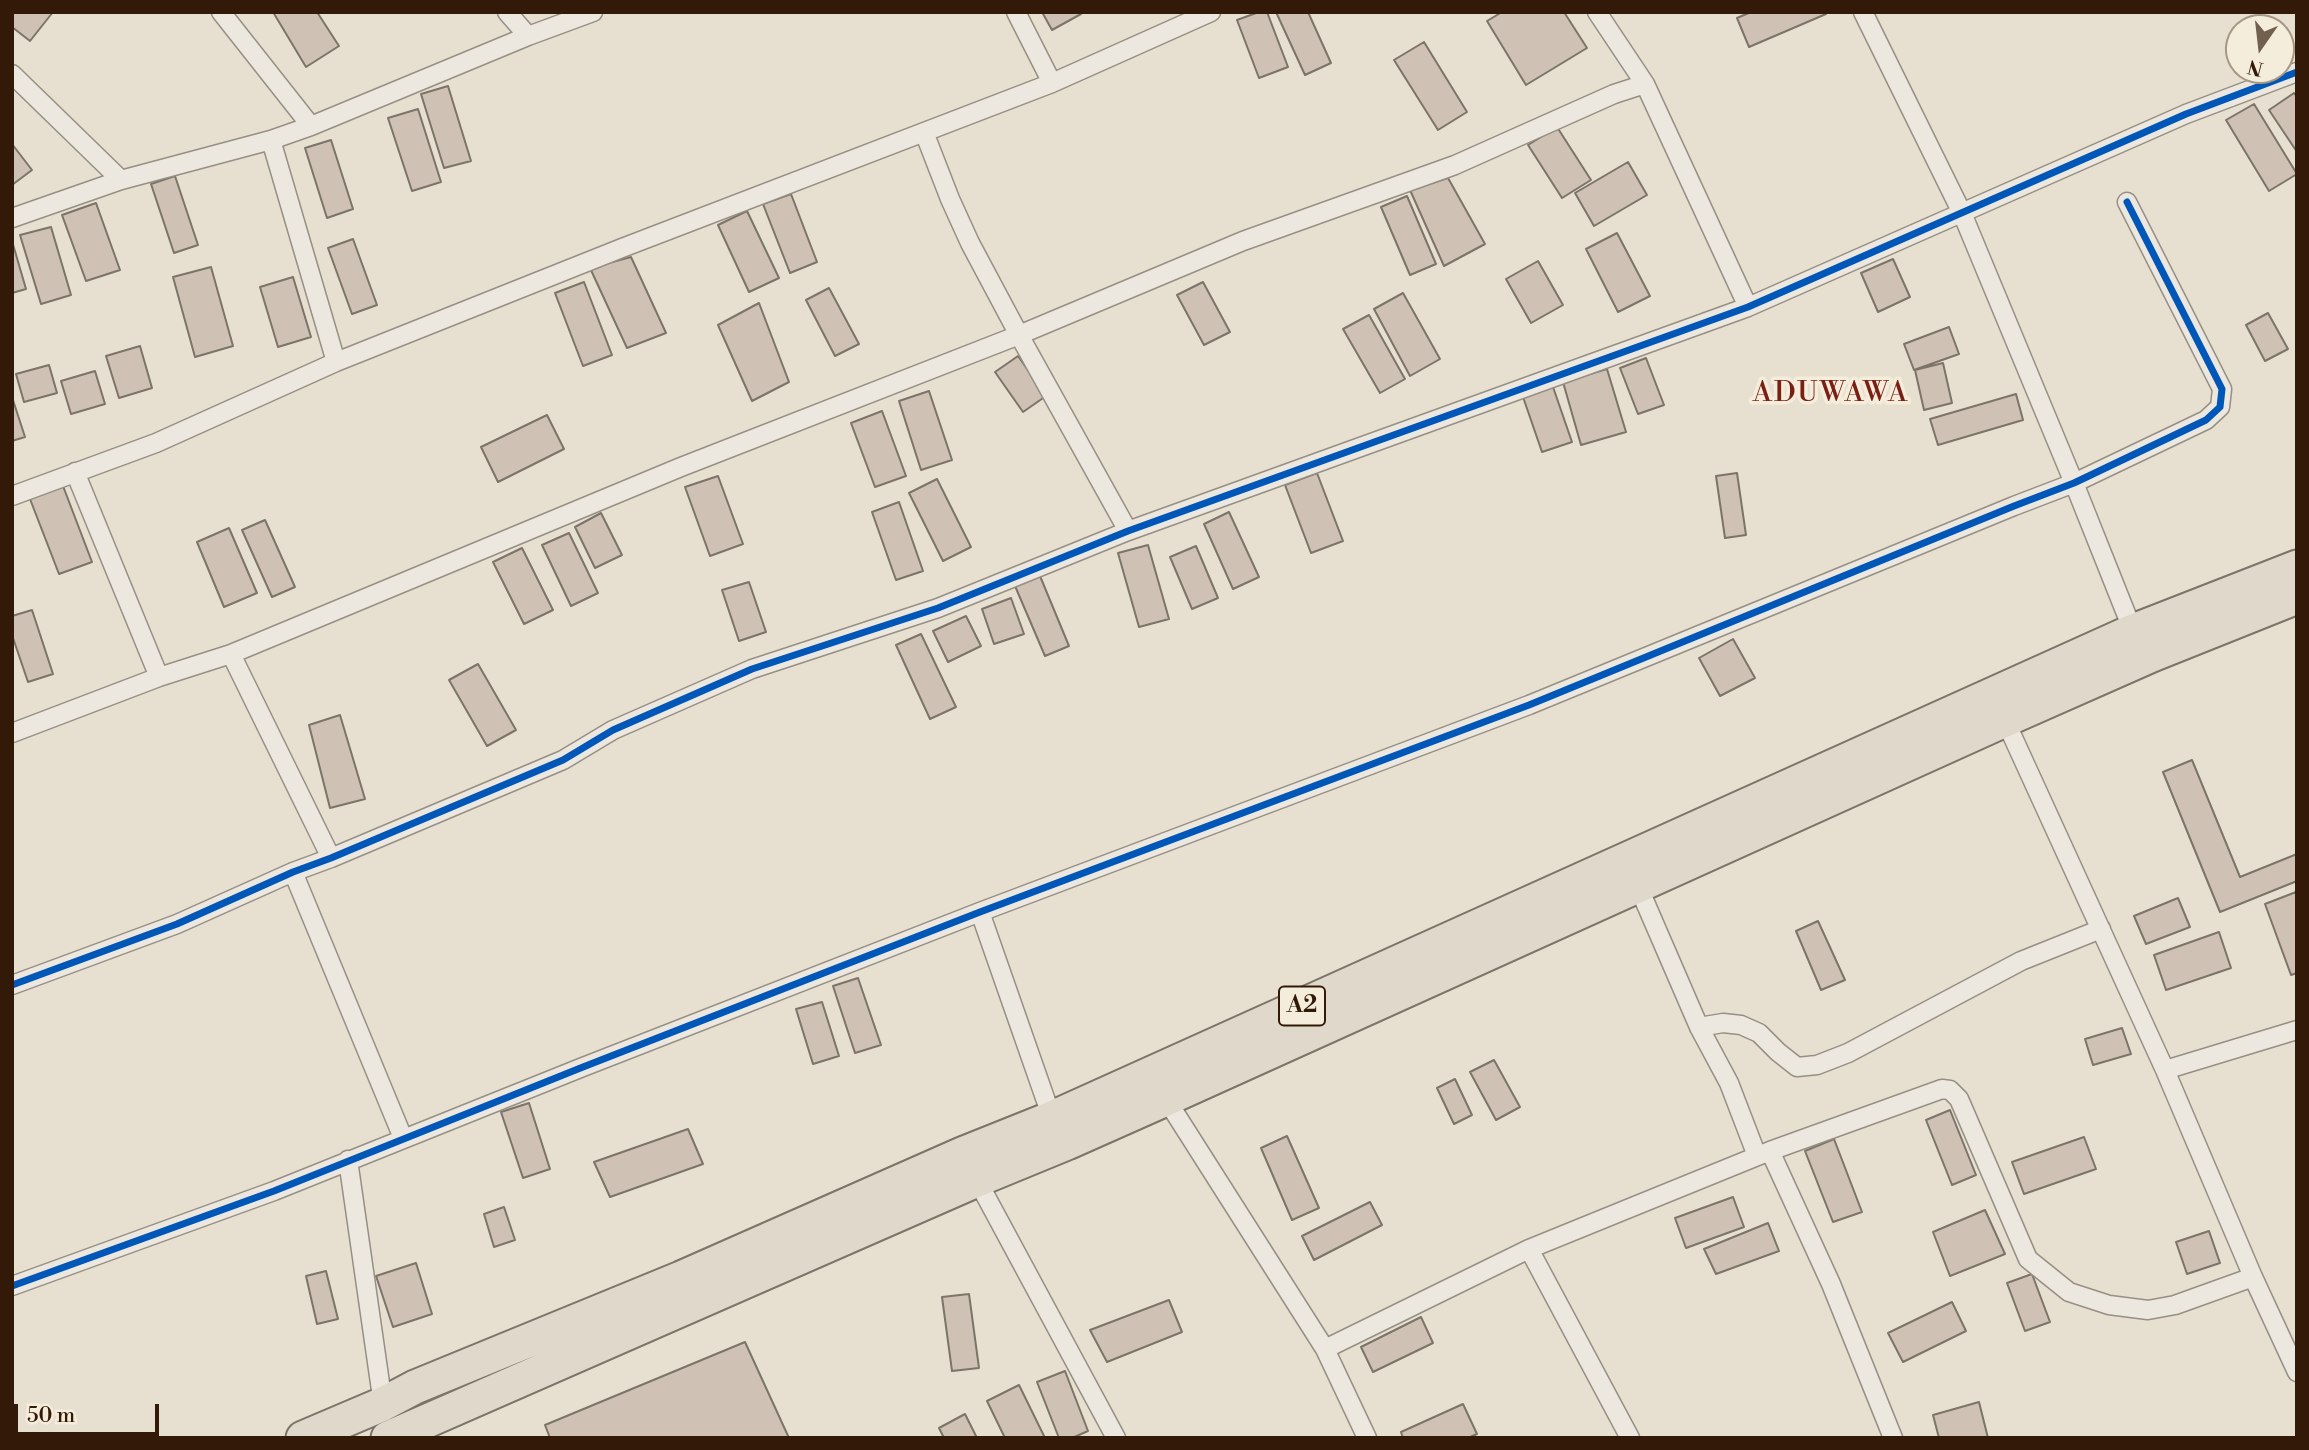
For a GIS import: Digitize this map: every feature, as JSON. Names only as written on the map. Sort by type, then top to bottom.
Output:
[{"type":"highway","name":"A2","points":[[303,1438],[383,1404],[415,1387],[681,1278],[962,1154],[1052,1118],[2133,631],[2297,567]]},
{"type":"highway","name":"A2","points":[[388,1438],[430,1429],[977,1180],[1166,1100],[2005,720],[2152,655],[2297,597]]},
{"type":"street","points":[[221,12],[311,126]]},
{"type":"street","points":[[507,12],[528,36]]},
{"type":"street","points":[[12,218],[121,180],[271,141],[593,12]]},
{"type":"street","points":[[1016,12],[1052,83]]},
{"type":"street","points":[[12,496],[156,443],[336,362],[609,253],[1052,83],[1211,12]]},
{"type":"street","points":[[1597,12],[1645,84],[1748,307]]},
{"type":"street","points":[[1863,12],[1962,213],[2133,631]]},
{"type":"street","points":[[12,985],[177,923],[563,760],[613,730],[752,669],[938,608],[1128,531],[1748,307],[2186,114],[2297,72]]},
{"type":"street","points":[[12,74],[121,180]]},
{"type":"street","points":[[12,733],[159,677],[231,654],[681,467],[1019,335],[1242,241],[1455,165],[1614,94],[1645,84]]},
{"type":"street","points":[[923,132],[950,199],[1019,335],[1128,531]]},
{"type":"street","points":[[271,141],[336,362]]},
{"type":"street","points":[[12,1286],[274,1191],[980,912],[1529,705],[2074,483],[2206,421],[2220,407],[2222,389],[2127,202]]},
{"type":"street","points":[[75,472],[159,677]]},
{"type":"street","points":[[231,654],[331,858]]},
{"type":"street","points":[[2005,720],[2165,1070],[2253,1277],[2297,1372]]},
{"type":"street","points":[[293,872],[403,1138]]},
{"type":"street","points":[[1638,886],[1699,1027],[1831,1284],[1894,1438]]},
{"type":"street","points":[[980,912],[1052,1118]]},
{"type":"street","points":[[1699,1027],[1723,1023],[1741,1025],[1759,1033],[1797,1067],[1817,1065],[1848,1053],[2021,961],[2101,929]]},
{"type":"street","points":[[2165,1070],[2297,1030]]},
{"type":"street","points":[[1325,1349],[1528,1249],[1764,1154],[1932,1091],[1951,1090],[1959,1099],[2028,1259],[2069,1292],[2109,1305],[2148,1310],[2175,1305],[2253,1277]]},
{"type":"street","points":[[1166,1100],[1325,1349],[1367,1438]]},
{"type":"street","points":[[348,1160],[383,1404]]},
{"type":"street","points":[[977,1180],[1116,1438]]},
{"type":"street","points":[[1528,1249],[1630,1438]]},
{"type":"street","points":[[415,1387],[430,1429]]},
{"type":"building","points":[[12,12],[53,12],[30,41],[12,27]]},
{"type":"building","points":[[273,12],[317,12],[339,46],[306,67]]},
{"type":"building","points":[[1042,12],[1080,12],[1081,14],[1052,30]]},
{"type":"building","points":[[1267,12],[1288,67],[1259,78],[1237,20]]},
{"type":"building","points":[[1276,12],[1308,12],[1331,63],[1305,75]]},
{"type":"building","points":[[1502,12],[1564,12],[1587,48],[1526,85],[1487,21]]},
{"type":"building","points":[[1751,12],[1826,14],[1749,47],[1737,18]]},
{"type":"building","points":[[1424,42],[1467,112],[1438,130],[1394,60]]},
{"type":"building","points":[[448,86],[471,161],[444,168],[421,94]]},
{"type":"building","points":[[2294,93],[2297,97],[2297,152],[2269,110]]},
{"type":"building","points":[[2254,104],[2297,174],[2269,191],[2226,120]]},
{"type":"building","points":[[418,109],[441,182],[412,191],[388,118]]},
{"type":"building","points":[[1557,127],[1591,180],[1562,198],[1528,145]]},
{"type":"building","points":[[331,140],[353,209],[327,218],[305,148]]},
{"type":"building","points":[[12,144],[32,170],[12,185]]},
{"type":"building","points":[[1628,162],[1647,195],[1594,226],[1575,193]]},
{"type":"building","points":[[175,176],[198,245],[174,253],[151,184]]},
{"type":"building","points":[[1448,178],[1485,244],[1444,266],[1410,190]]},
{"type":"building","points":[[791,194],[817,262],[790,273],[763,204]]},
{"type":"building","points":[[1407,196],[1436,264],[1410,275],[1381,207]]},
{"type":"building","points":[[96,203],[120,270],[86,281],[62,215]]},
{"type":"building","points":[[747,211],[779,278],[749,292],[718,225]]},
{"type":"building","points":[[51,227],[71,295],[41,304],[20,235]]},
{"type":"building","points":[[1617,233],[1650,296],[1618,312],[1586,249]]},
{"type":"building","points":[[353,239],[377,305],[352,314],[328,248]]},
{"type":"building","points":[[12,241],[26,289],[12,293]]},
{"type":"building","points":[[631,257],[666,333],[627,348],[590,268]]},
{"type":"building","points":[[1893,259],[1910,297],[1878,312],[1861,273]]},
{"type":"building","points":[[1538,261],[1563,305],[1531,323],[1506,279]]},
{"type":"building","points":[[211,267],[233,346],[195,357],[173,277]]},
{"type":"building","points":[[293,277],[311,337],[278,347],[260,287]]},
{"type":"building","points":[[584,282],[612,355],[583,366],[555,293]]},
{"type":"building","points":[[1203,282],[1230,332],[1204,345],[1177,295]]},
{"type":"building","points":[[829,288],[859,344],[835,356],[806,300]]},
{"type":"building","points":[[1403,293],[1440,359],[1410,376],[1374,309]]},
{"type":"building","points":[[759,303],[789,382],[752,401],[718,325]]},
{"type":"building","points":[[2268,313],[2288,349],[2265,361],[2246,325]]},
{"type":"building","points":[[1369,315],[1405,379],[1380,393],[1343,329]]},
{"type":"building","points":[[1949,327],[1959,354],[1914,370],[1904,344]]},
{"type":"building","points":[[140,346],[152,388],[119,398],[106,356]]},
{"type":"building","points":[[1018,356],[1046,396],[1023,412],[995,372]]},
{"type":"building","points":[[1646,358],[1664,405],[1638,414],[1620,368]]},
{"type":"building","points":[[1943,363],[1952,403],[1924,410],[1915,370]]},
{"type":"building","points":[[49,365],[57,393],[24,402],[16,374]]},
{"type":"building","points":[[1607,369],[1626,432],[1581,445],[1563,382]]},
{"type":"building","points":[[95,371],[105,404],[71,414],[61,381]]},
{"type":"building","points":[[1553,387],[1572,442],[1542,452],[1523,397]]},
{"type":"building","points":[[929,391],[952,460],[921,470],[899,401]]},
{"type":"building","points":[[2016,394],[2023,420],[1938,445],[1930,419]]},
{"type":"building","points":[[12,397],[25,437],[12,441]]},
{"type":"building","points":[[882,411],[906,476],[875,487],[851,423]]},
{"type":"building","points":[[547,415],[564,449],[498,482],[481,447]]},
{"type":"building","points":[[1317,473],[1343,541],[1311,553],[1285,485]]},
{"type":"building","points":[[1737,473],[1746,535],[1725,538],[1716,476]]},
{"type":"building","points":[[718,476],[743,544],[710,556],[685,487]]},
{"type":"building","points":[[937,479],[971,547],[943,561],[909,493]]},
{"type":"building","points":[[63,486],[92,562],[59,574],[30,499]]},
{"type":"building","points":[[899,502],[923,571],[896,580],[872,512]]},
{"type":"building","points":[[1229,512],[1259,577],[1233,589],[1204,524]]},
{"type":"building","points":[[601,513],[622,555],[595,568],[575,527]]},
{"type":"building","points":[[265,520],[295,587],[272,597],[242,530]]},
{"type":"building","points":[[229,528],[257,593],[224,607],[197,542]]},
{"type":"building","points":[[569,533],[598,593],[571,606],[542,545]]},
{"type":"building","points":[[1148,545],[1169,619],[1139,627],[1118,553]]},
{"type":"building","points":[[1196,546],[1218,598],[1192,609],[1170,557]]},
{"type":"building","points":[[522,548],[553,610],[524,624],[493,562]]},
{"type":"building","points":[[1040,576],[1069,646],[1045,656],[1015,586]]},
{"type":"building","points":[[749,582],[766,632],[739,641],[722,590]]},
{"type":"building","points":[[1011,598],[1024,634],[994,644],[982,609]]},
{"type":"building","points":[[32,610],[53,674],[28,682],[12,635],[12,616]]},
{"type":"building","points":[[966,616],[981,646],[948,662],[933,631]]},
{"type":"building","points":[[921,634],[956,707],[930,719],[896,645]]},
{"type":"building","points":[[1733,639],[1755,678],[1720,696],[1699,658]]},
{"type":"building","points":[[478,664],[516,730],[487,746],[449,680]]},
{"type":"building","points":[[340,715],[365,799],[330,808],[309,725]]},
{"type":"building","points":[[2192,760],[2240,877],[2297,854],[2297,881],[2220,912],[2163,772]]},
{"type":"building","points":[[2296,892],[2297,973],[2291,975],[2265,904]]},
{"type":"building","points":[[2178,898],[2190,927],[2146,944],[2134,916]]},
{"type":"building","points":[[1818,921],[1845,980],[1821,990],[1796,931]]},
{"type":"building","points":[[2219,932],[2231,968],[2166,990],[2154,955]]},
{"type":"building","points":[[858,978],[881,1045],[855,1053],[833,986]]},
{"type":"building","points":[[822,1002],[839,1056],[813,1064],[796,1009]]},
{"type":"building","points":[[2122,1028],[2131,1054],[2093,1065],[2085,1039]]},
{"type":"building","points":[[1494,1060],[1520,1107],[1496,1120],[1470,1072]]},
{"type":"building","points":[[1455,1079],[1472,1115],[1454,1124],[1437,1088]]},
{"type":"building","points":[[529,1103],[550,1169],[523,1178],[501,1112]]},
{"type":"building","points":[[1950,1110],[1976,1175],[1952,1185],[1926,1120]]},
{"type":"building","points":[[688,1129],[703,1164],[610,1197],[594,1162]]},
{"type":"building","points":[[1287,1136],[1319,1208],[1292,1220],[1261,1148]]},
{"type":"building","points":[[2084,1137],[2096,1169],[2024,1194],[2012,1162]]},
{"type":"building","points":[[1834,1139],[1862,1212],[1833,1222],[1805,1151]]},
{"type":"building","points":[[1733,1197],[1744,1227],[1686,1248],[1675,1218]]},
{"type":"building","points":[[1370,1202],[1382,1225],[1314,1260],[1302,1236]]},
{"type":"building","points":[[504,1207],[515,1240],[494,1247],[484,1214]]},
{"type":"building","points":[[1985,1210],[2005,1254],[1950,1276],[1933,1232]]},
{"type":"building","points":[[1768,1223],[1779,1251],[1716,1274],[1704,1249]]},
{"type":"building","points":[[2209,1231],[2220,1263],[2187,1274],[2176,1242]]},
{"type":"building","points":[[416,1263],[432,1314],[393,1327],[376,1276]]},
{"type":"building","points":[[326,1271],[338,1319],[317,1324],[306,1276]]},
{"type":"building","points":[[2032,1274],[2050,1322],[2025,1331],[2007,1283]]},
{"type":"building","points":[[969,1294],[979,1368],[952,1371],[942,1297]]},
{"type":"building","points":[[1169,1300],[1182,1332],[1107,1362],[1090,1330]]},
{"type":"building","points":[[1952,1302],[1966,1331],[1903,1362],[1888,1333]]},
{"type":"building","points":[[1421,1317],[1433,1343],[1373,1372],[1361,1347]]},
{"type":"building","points":[[745,1342],[789,1438],[550,1438],[545,1425]]},
{"type":"building","points":[[1065,1371],[1088,1431],[1072,1438],[1059,1438],[1037,1382]]},
{"type":"building","points":[[1019,1385],[1045,1438],[1005,1438],[987,1401]]},
{"type":"building","points":[[1979,1402],[1988,1438],[1939,1438],[1933,1415]]},
{"type":"building","points":[[1463,1404],[1477,1434],[1468,1438],[1403,1438],[1401,1432]]},
{"type":"building","points":[[965,1414],[977,1438],[944,1438],[939,1428]]},
{"type":"cycle path","points":[[12,985],[177,924],[293,872],[563,760],[613,730],[752,669],[938,608],[1128,531],[1748,307],[2186,114],[2297,72]]},
{"type":"cycle path","points":[[12,1286],[274,1191],[980,912],[1529,705],[2074,483],[2206,420],[2220,407],[2222,389],[2127,202]]},
{"type":"district","name":"ADUWAWA","points":[[1831,394]]}]
